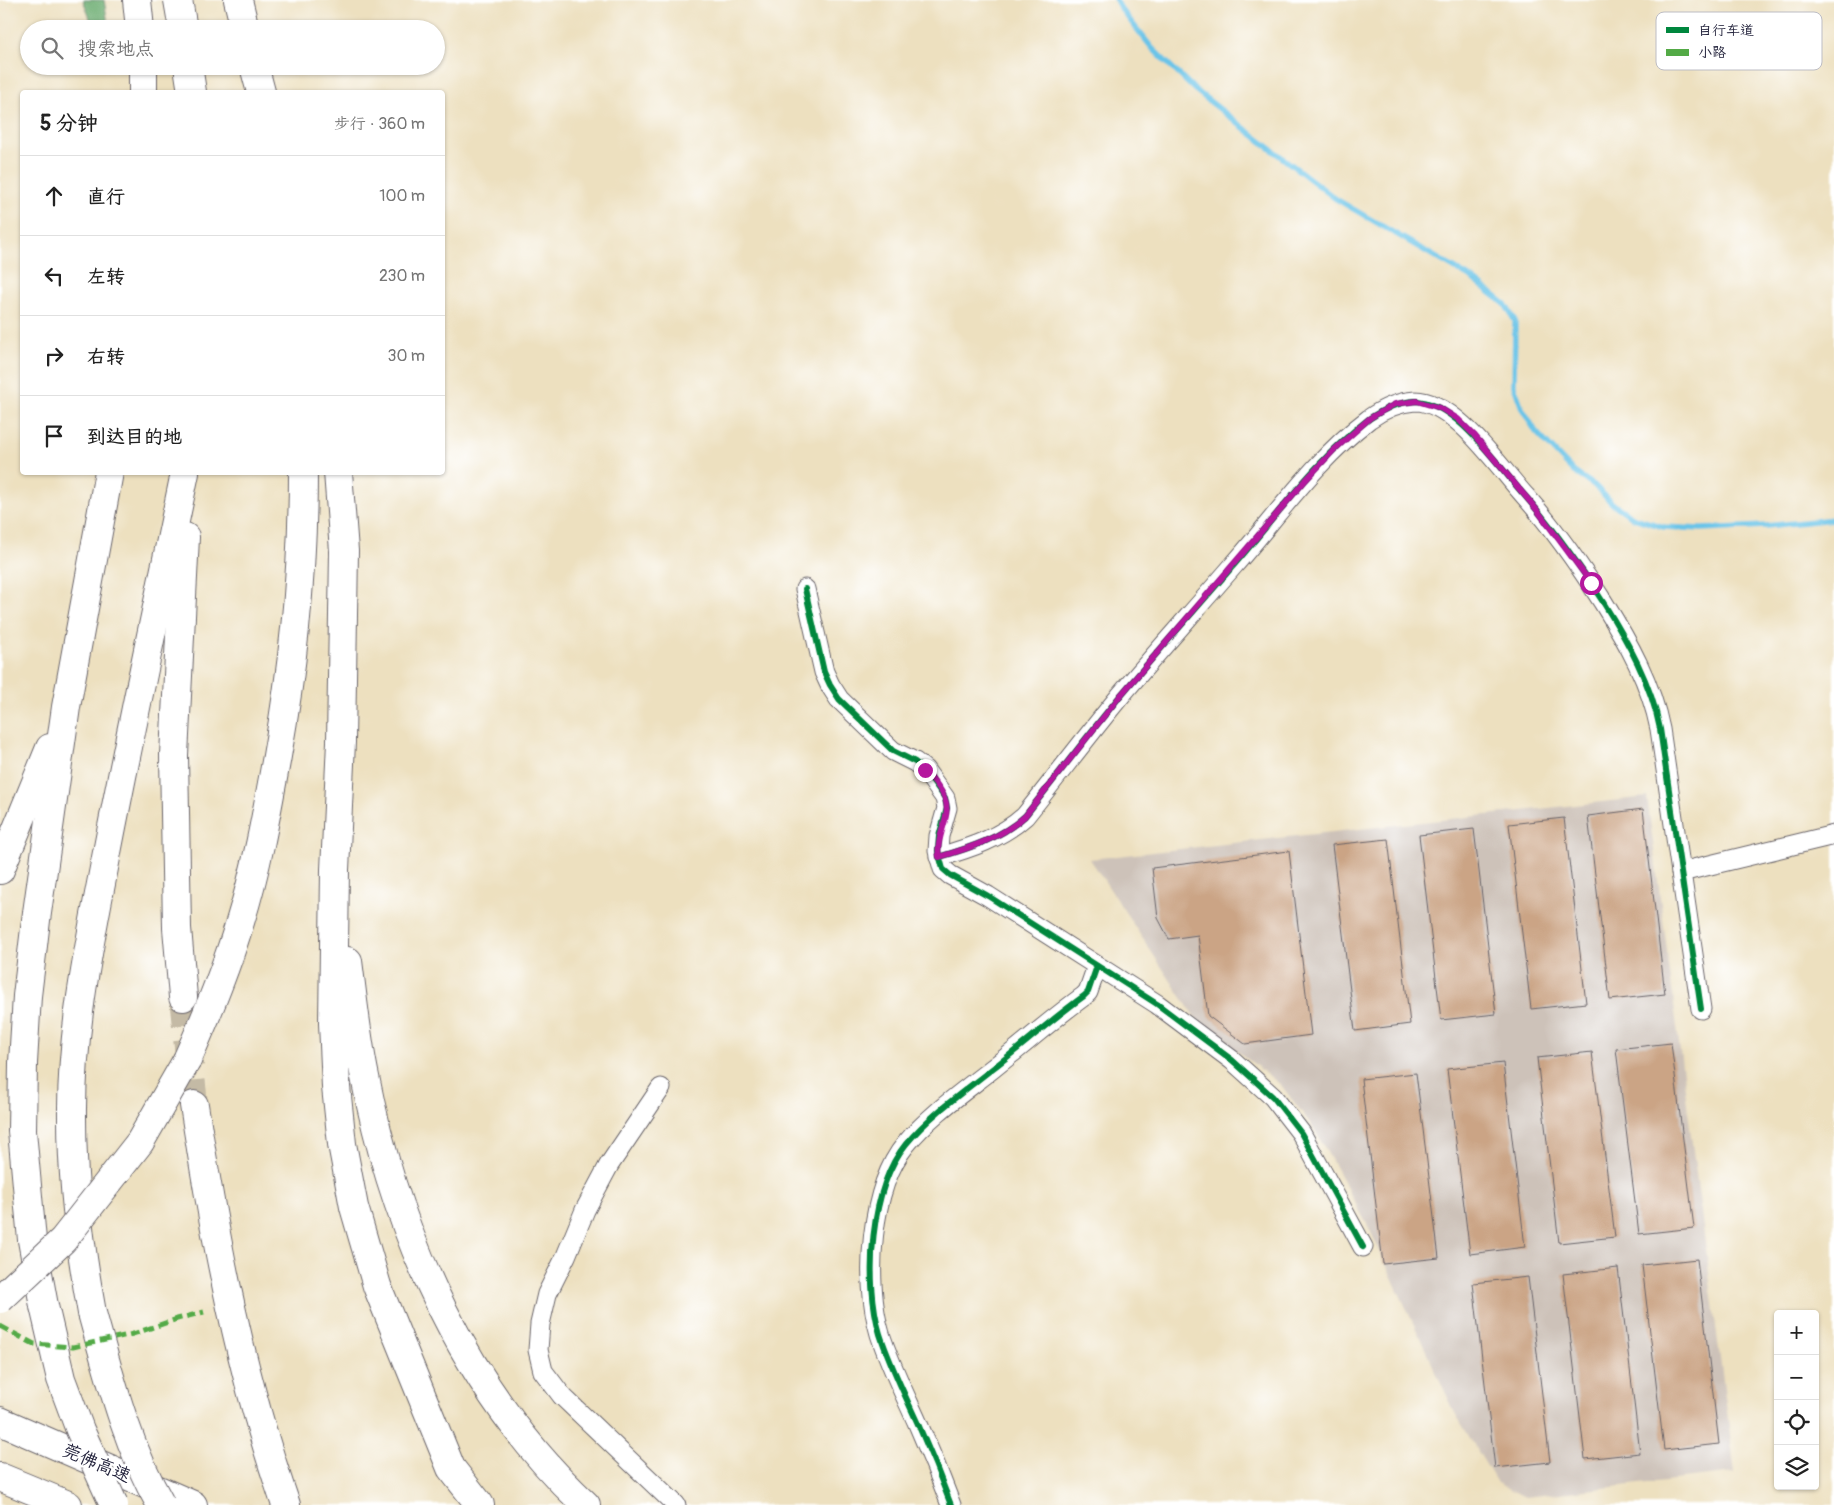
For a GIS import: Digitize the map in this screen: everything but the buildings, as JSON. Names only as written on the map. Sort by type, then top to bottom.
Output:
[{"type":"highway","points":[[143,75],[143,90]]},
{"type":"highway","points":[[189,75],[192,90]]},
{"type":"highway","points":[[256,75],[260,90]]},
{"type":"highway","points":[[107,475],[66,707],[36,920],[27,996],[23,1063],[22,1131],[32,1240],[44,1306],[61,1379],[80,1430],[114,1505]]},
{"type":"highway","points":[[183,997],[177,928],[174,755],[185,549],[185,475]]},
{"type":"highway","points":[[161,1505],[129,1433],[112,1386],[92,1313],[82,1259],[73,1174],[72,1115],[80,1010],[101,884],[185,475]]},
{"type":"highway","points":[[0,1299],[63,1240],[140,1142],[186,1060],[223,974],[240,922],[256,862],[285,710],[295,638],[300,576],[303,475]]},
{"type":"highway","points":[[338,475],[344,551],[341,742],[335,870],[334,1023],[336,1088],[342,1144],[354,1207],[377,1286],[451,1468],[480,1505]]},
{"type":"highway","points":[[0,870],[66,707]]},
{"type":"highway","points":[[335,870],[365,1077],[380,1142],[396,1196],[416,1251],[441,1308],[469,1357],[503,1409],[567,1487],[586,1505]]},
{"type":"highway","points":[[194,1105],[221,1261],[261,1424],[286,1505]]},
{"type":"highway","name":"莞佛高速","points":[[0,1421],[193,1505]]},
{"type":"highway","points":[[0,1477],[68,1505]]},
{"type":"street","points":[[939,857],[973,847],[1015,825],[1025,816],[1146,665],[1334,450],[1370,418],[1395,404],[1417,401],[1440,408],[1458,419],[1474,435],[1537,510],[1591,583],[1637,661],[1657,713],[1701,1009]]},
{"type":"street","points":[[805,589],[824,672],[839,699],[893,751],[915,762],[925,770],[945,798],[947,808],[939,836],[939,857],[943,869],[1157,1004],[1232,1060],[1273,1097],[1301,1132],[1363,1247]]},
{"type":"street","points":[[1680,872],[1834,835]]},
{"type":"street","points":[[951,1505],[880,1333],[873,1301],[872,1275],[873,1244],[878,1209],[886,1181],[895,1161],[906,1144],[931,1120],[1084,996],[1088,992],[1096,966]]},
{"type":"street","points":[[661,1088],[609,1165],[584,1210],[566,1256],[547,1294],[540,1324],[538,1350],[543,1371],[562,1396],[676,1505]]},
{"type":"shaded area","points":[[1647,797],[1735,1473],[1525,1497],[1497,1483],[1455,1413],[1368,1226],[1313,1127],[1281,1085],[1196,1019],[1090,859]]},
{"type":"green space","points":[[83,0],[104,0],[107,20],[91,20]]},
{"type":"waterway","points":[[1116,0],[1152,48],[1194,89],[1336,199],[1473,279],[1505,304],[1515,321],[1514,386],[1522,408],[1536,432],[1574,472],[1594,485],[1613,504],[1634,518],[1664,527],[1701,529],[1766,526],[1834,519]]},
{"type":"tunnel","points":[[183,997],[194,1105]]},
{"type":"marked path","points":[[0,1326],[34,1344],[73,1347],[133,1334],[204,1312]]},
{"type":"cycle path","points":[[939,857],[974,846],[995,836],[1016,824],[1025,816],[1135,679],[1314,470],[1369,419],[1391,407],[1415,401],[1430,404],[1446,412],[1476,438],[1490,454],[1547,522],[1576,562],[1603,602],[1638,663],[1651,695],[1660,729],[1701,1009]]},
{"type":"cycle path","points":[[805,589],[824,672],[839,699],[893,751],[915,762],[925,770],[945,798],[947,808],[939,836],[938,851],[943,869],[1157,1004],[1232,1060],[1273,1097],[1301,1133],[1363,1247]]},
{"type":"cycle path","points":[[951,1505],[927,1444],[893,1368],[880,1334],[875,1312],[872,1288],[872,1262],[878,1209],[884,1185],[894,1163],[915,1133],[947,1104],[1084,996],[1088,992],[1097,966]]},
{"type":"route","points":[[925,770],[940,789],[945,798],[947,808],[939,836],[939,857],[973,847],[1015,825],[1025,816],[1120,696],[1304,482],[1334,450],[1370,418],[1395,404],[1417,401],[1440,408],[1458,419],[1474,435],[1537,510],[1591,583]]}]
